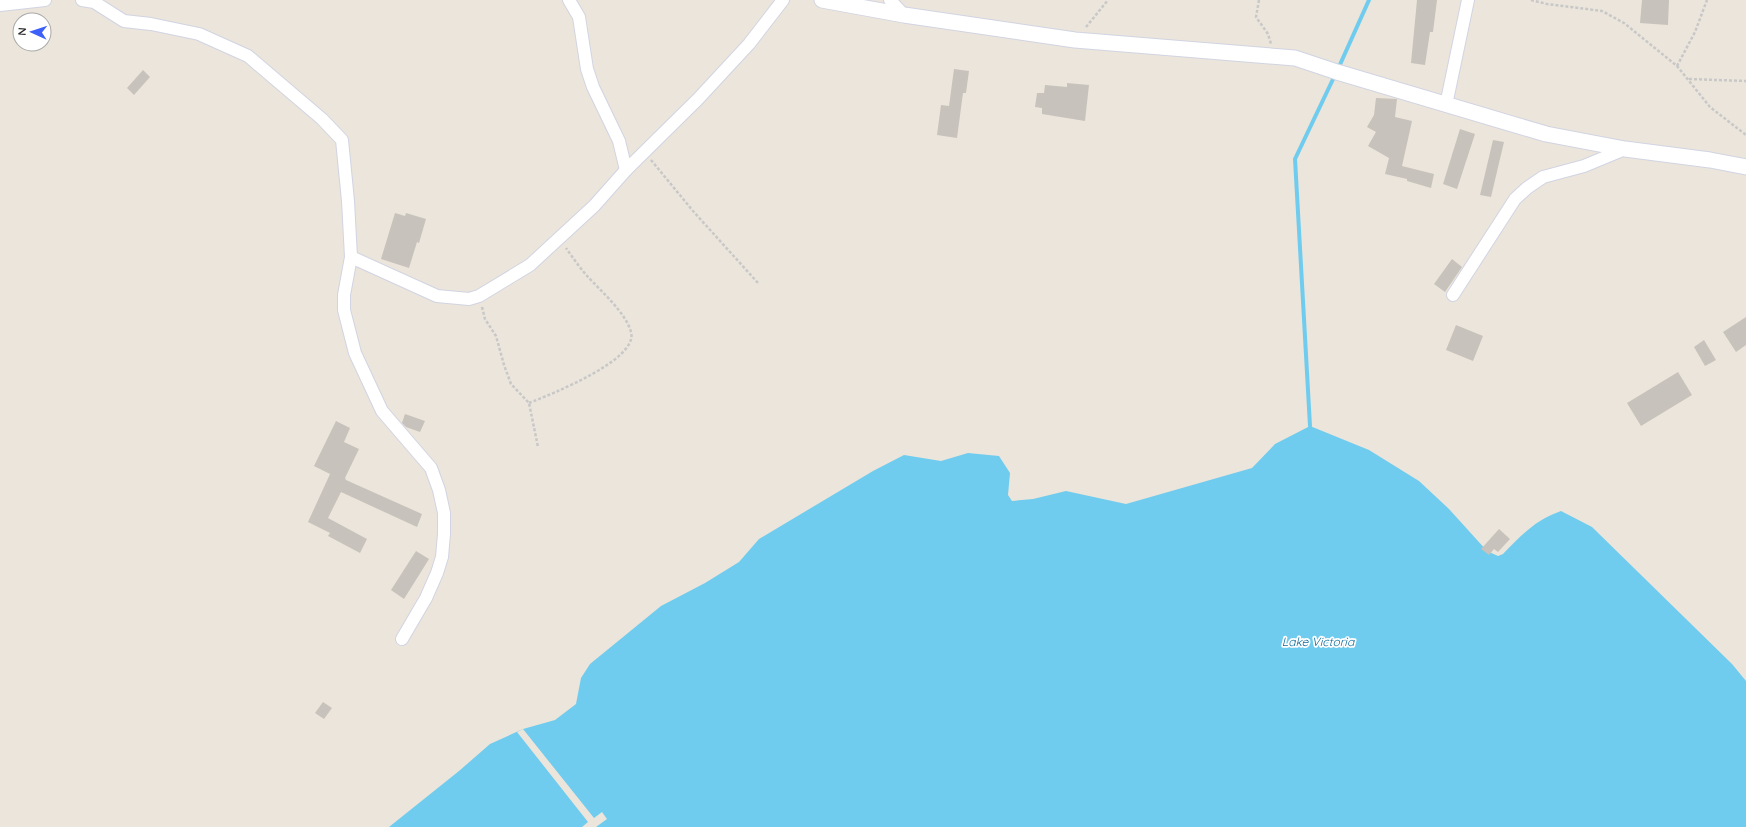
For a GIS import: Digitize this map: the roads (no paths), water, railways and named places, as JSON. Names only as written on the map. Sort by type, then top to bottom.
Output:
[{"type":"street","points":[[0,5],[45,0]]},
{"type":"street","points":[[82,0],[94,2],[124,21],[151,24],[199,34],[248,56],[322,119],[342,140],[348,201],[351,257],[344,295],[344,310],[354,353],[382,411],[431,468],[436,479],[444,513],[444,542],[442,557],[437,573],[426,598],[402,639]]},
{"type":"street","points":[[569,0],[579,17],[587,69],[593,87],[619,141],[626,170]]},
{"type":"street","points":[[351,257],[437,296],[469,299],[479,296],[530,265],[594,206],[626,170],[698,99],[749,44],[783,0]]},
{"type":"street","points":[[822,0],[904,15],[1075,40],[1295,58],[1546,134],[1625,150],[1710,160],[1746,167]]},
{"type":"street","points":[[890,0],[904,15]]},
{"type":"street","points":[[1446,104],[1468,0]]},
{"type":"street","points":[[1453,295],[1515,199],[1527,188],[1543,177],[1584,166],[1625,150]]},
{"type":"water","name":"Lake Victoria","points":[[1310,426],[1369,450],[1419,481],[1449,509],[1487,551],[1498,556],[1503,554],[1523,534],[1536,524],[1561,511],[1592,527],[1732,664],[1746,681],[1746,827],[389,827],[490,744],[523,729],[555,720],[576,704],[581,678],[590,664],[661,606],[705,583],[739,562],[759,539],[873,471],[904,455],[941,461],[968,453],[999,456],[1010,473],[1008,495],[1012,501],[1033,499],[1066,491],[1126,504],[1252,468],[1275,444]]},
{"type":"waterway","points":[[1338,69],[1369,0]]},
{"type":"waterway","points":[[1310,426],[1295,159],[1335,75]]}]
